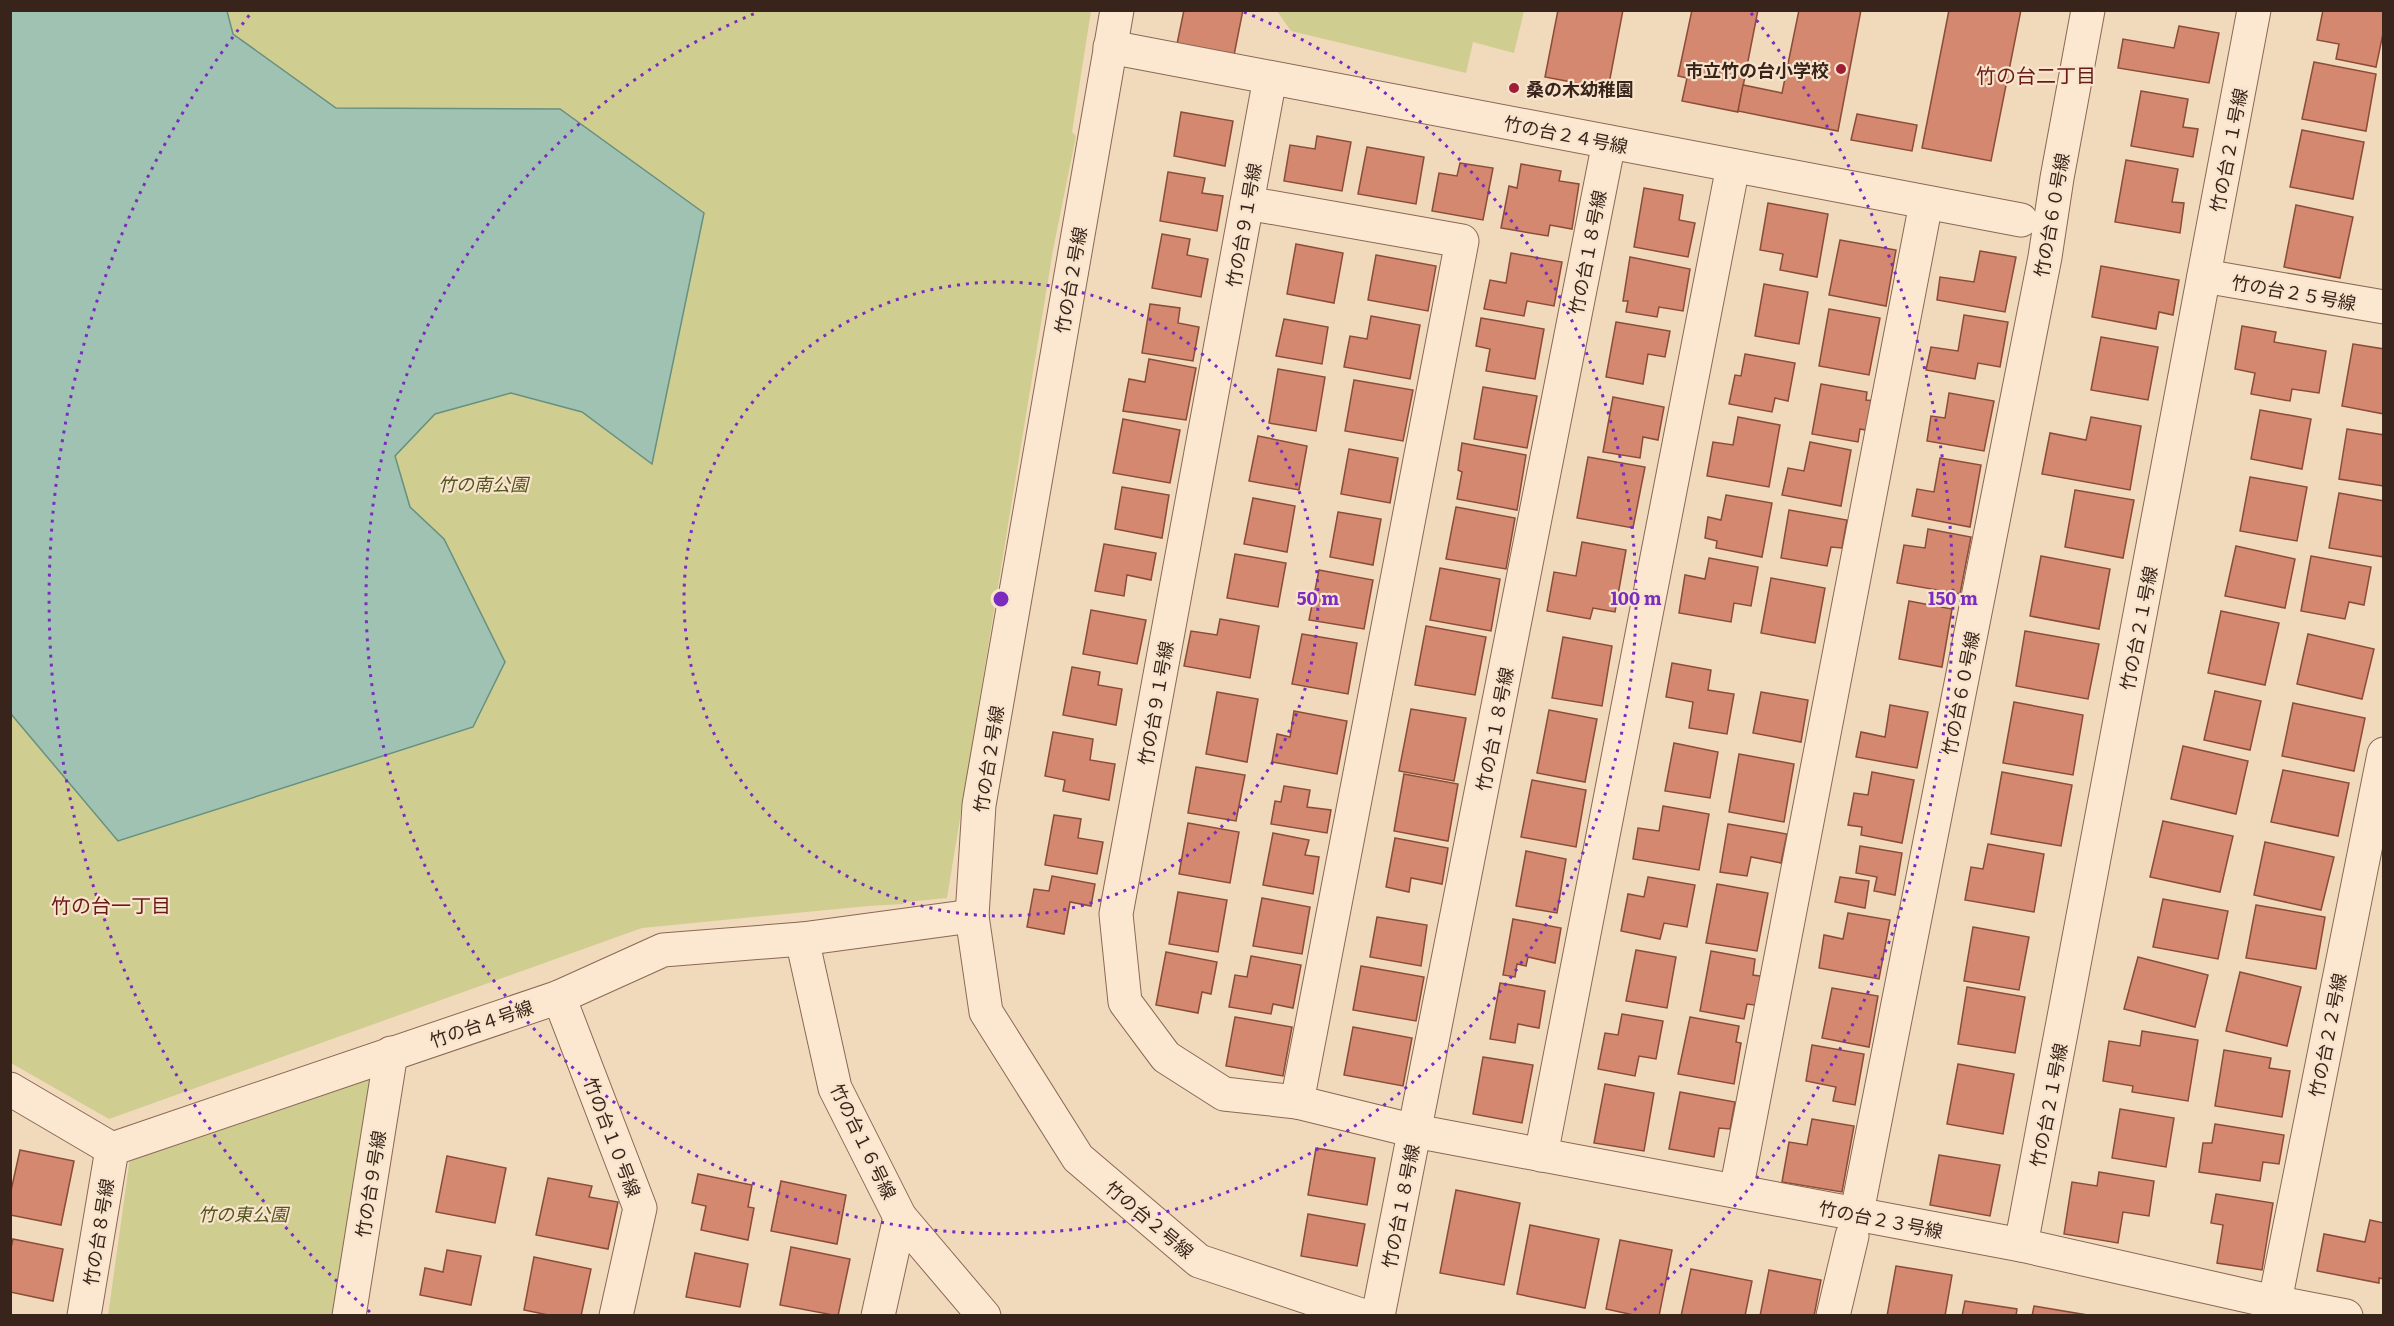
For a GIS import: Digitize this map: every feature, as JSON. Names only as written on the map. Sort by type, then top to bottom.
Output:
[{"type":"street","name":"竹の台２号線","points":[[1117,10],[979,805],[972,916],[986,1012],[1078,1158],[1199,1261],[1364,1316]]},
{"type":"street","name":"竹の台６０号線","points":[[1860,1197],[2045,257],[2088,10]]},
{"type":"street","name":"竹の台２１号線","points":[[2021,1245],[2254,10]]},
{"type":"street","name":"竹の台２４号線","points":[[1110,47],[2021,220]]},
{"type":"street","name":"竹の台９１号線","points":[[1270,78],[1116,914],[1125,1002],[1166,1057],[1224,1094],[1297,1102],[1415,1131]]},
{"type":"street","name":"竹の台１８号線","points":[[1378,1316],[1609,142]]},
{"type":"street","points":[[1541,1155],[1733,166]]},
{"type":"street","points":[[1247,203],[1462,241],[1297,1102]]},
{"type":"street","points":[[1736,1191],[1926,203]]},
{"type":"street","name":"竹の台２５号線","points":[[2204,276],[2384,308]]},
{"type":"street","name":"竹の台２２号線","points":[[2273,1309],[2384,754]]},
{"type":"street","name":"竹の台４号線","points":[[112,1149],[559,997],[663,950],[802,939],[972,916]]},
{"type":"street","name":"竹の台１６号線","points":[[802,939],[835,1088],[900,1217],[984,1316]]},
{"type":"street","name":"竹の台１０号線","points":[[559,997],[640,1208],[616,1316]]},
{"type":"street","name":"竹の台９号線","points":[[349,1316],[391,1053]]},
{"type":"street","points":[[10,1089],[112,1149]]},
{"type":"street","name":"竹の台２３号線","points":[[1415,1131],[2021,1245],[2273,1309],[2346,1316]]},
{"type":"street","name":"竹の台８号線","points":[[84,1316],[112,1149]]},
{"type":"street","points":[[878,1316],[900,1217]]},
{"type":"street","points":[[1833,1316],[1852,1236]]},
{"type":"green space","name":"竹の南公園","points":[[11,11],[1091,11],[1072,132],[1076,136],[1053,250],[947,898],[642,928],[109,1119],[11,1063]]},
{"type":"green space","points":[[1277,11],[1524,11],[1514,53],[1473,42],[1466,73],[1291,31]]},
{"type":"green space","name":"竹の東公園","points":[[376,1059],[332,1315],[108,1316],[132,1143]]},
{"type":"shaded area","points":[[10,11],[227,11],[233,34],[336,108],[560,109],[704,213],[652,464],[582,412],[511,393],[435,414],[395,456],[410,507],[444,539],[505,662],[473,727],[118,841],[11,714]]},
{"type":"building","points":[[1184,10],[1243,10],[1234,55],[1177,44]]},
{"type":"building","points":[[1558,10],[1623,10],[1608,89],[1545,77]]},
{"type":"building","points":[[1692,10],[1758,10],[1738,112],[1682,101],[1687,78],[1678,76]]},
{"type":"building","points":[[1799,10],[1861,10],[1838,131],[1738,111],[1743,85],[1782,93]]},
{"type":"building","points":[[1949,10],[2021,10],[1991,161],[1922,148]]},
{"type":"building","points":[[2323,10],[2384,10],[2384,29],[2376,67],[2336,59],[2339,44],[2317,40]]},
{"type":"building","points":[[2179,26],[2219,33],[2209,83],[2118,68],[2123,39],[2174,48]]},
{"type":"building","points":[[2314,62],[2376,74],[2366,131],[2302,119]]},
{"type":"building","points":[[2141,91],[2188,99],[2183,127],[2198,129],[2193,157],[2131,146]]},
{"type":"building","points":[[1181,112],[1233,121],[1225,166],[1174,156]]},
{"type":"building","points":[[1857,114],[1917,125],[1912,151],[1851,140]]},
{"type":"building","points":[[2302,130],[2364,142],[2353,199],[2290,187]]},
{"type":"building","points":[[1317,136],[1351,142],[1342,191],[1284,181],[1290,145],[1315,149]]},
{"type":"building","points":[[1367,147],[1424,157],[1416,204],[1358,194]]},
{"type":"building","points":[[2126,160],[2178,169],[2172,202],[2184,203],[2180,233],[2115,222]]},
{"type":"building","points":[[1460,163],[1493,168],[1483,220],[1432,211],[1439,173],[1457,176]]},
{"type":"building","points":[[1521,164],[1561,171],[1559,181],[1579,184],[1572,229],[1550,225],[1548,236],[1501,228],[1509,186],[1517,188]]},
{"type":"building","points":[[1168,172],[1205,178],[1202,193],[1223,196],[1217,231],[1160,221]]},
{"type":"building","points":[[1644,188],[1683,195],[1679,220],[1695,223],[1688,257],[1634,247]]},
{"type":"building","points":[[1768,203],[1828,214],[1817,277],[1780,270],[1783,254],[1760,250]]},
{"type":"building","points":[[2296,205],[2353,217],[2340,278],[2284,267]]},
{"type":"building","points":[[1162,234],[1190,239],[1187,255],[1208,259],[1201,297],[1152,288]]},
{"type":"building","points":[[1840,240],[1896,250],[1886,306],[1829,295]]},
{"type":"building","points":[[1296,244],[1343,253],[1334,303],[1287,294]]},
{"type":"building","points":[[1980,251],[2016,257],[2005,312],[1937,300],[1940,277],[1974,282]]},
{"type":"building","points":[[1511,253],[1562,262],[1554,306],[1527,301],[1524,316],[1484,309],[1490,280],[1506,283]]},
{"type":"building","points":[[1376,255],[1436,266],[1428,311],[1368,300]]},
{"type":"building","points":[[1630,257],[1690,269],[1683,311],[1659,307],[1657,317],[1626,312],[1628,301],[1623,301]]},
{"type":"building","points":[[2101,266],[2179,280],[2173,315],[2159,312],[2156,329],[2092,317]]},
{"type":"building","points":[[1764,284],[1808,292],[1799,344],[1755,336]]},
{"type":"building","points":[[1150,304],[1180,308],[1178,323],[1199,327],[1193,361],[1142,353]]},
{"type":"building","points":[[1829,309],[1880,318],[1869,375],[1819,366]]},
{"type":"building","points":[[1964,315],[2008,322],[2000,367],[1978,363],[1975,379],[1926,370],[1931,347],[1958,351]]},
{"type":"building","points":[[1371,316],[1420,325],[1410,379],[1344,367],[1350,336],[1367,339]]},
{"type":"building","points":[[1481,318],[1544,329],[1535,379],[1486,371],[1490,349],[1476,346]]},
{"type":"building","points":[[1284,319],[1328,327],[1322,364],[1276,356]]},
{"type":"building","points":[[1616,322],[1670,331],[1665,357],[1648,354],[1643,384],[1606,377]]},
{"type":"building","points":[[2242,326],[2276,332],[2274,342],[2326,351],[2319,393],[2292,389],[2290,401],[2251,394],[2255,373],[2235,369]]},
{"type":"building","points":[[2101,337],[2158,347],[2148,400],[2091,390]]},
{"type":"building","points":[[2353,344],[2384,349],[2384,414],[2342,406]]},
{"type":"building","points":[[1745,354],[1795,363],[1788,401],[1775,398],[1772,412],[1729,404],[1735,375],[1741,376]]},
{"type":"building","points":[[1149,359],[1196,368],[1186,420],[1123,411],[1129,379],[1145,382]]},
{"type":"building","points":[[1278,369],[1325,377],[1316,431],[1269,423]]},
{"type":"building","points":[[1354,380],[1413,390],[1403,441],[1345,431]]},
{"type":"building","points":[[1821,384],[1867,392],[1866,400],[1875,401],[1870,431],[1860,429],[1858,442],[1812,434]]},
{"type":"building","points":[[1483,387],[1537,396],[1527,448],[1474,439]]},
{"type":"building","points":[[1949,393],[1994,401],[1984,451],[1927,441],[1931,416],[1945,418]]},
{"type":"building","points":[[1613,397],[1664,407],[1658,440],[1643,437],[1640,458],[1603,452]]},
{"type":"building","points":[[2260,410],[2311,419],[2302,469],[2251,459]]},
{"type":"building","points":[[1738,417],[1780,425],[1769,487],[1707,476],[1713,442],[1733,445]]},
{"type":"building","points":[[2091,417],[2141,426],[2130,490],[2042,474],[2050,433],[2086,440]]},
{"type":"building","points":[[1123,419],[1180,430],[1170,483],[1113,473]]},
{"type":"building","points":[[2347,429],[2384,435],[2384,486],[2339,479]]},
{"type":"building","points":[[1258,436],[1307,446],[1299,490],[1249,481]]},
{"type":"building","points":[[1810,442],[1851,450],[1841,506],[1782,495],[1788,468],[1804,471]]},
{"type":"building","points":[[1462,443],[1526,455],[1517,510],[1457,499],[1462,472],[1458,470]]},
{"type":"building","points":[[1349,449],[1398,458],[1390,503],[1341,494]]},
{"type":"building","points":[[1588,457],[1645,467],[1633,528],[1577,518]]},
{"type":"building","points":[[1940,458],[1981,465],[1970,527],[1912,516],[1917,489],[1934,492]]},
{"type":"building","points":[[2250,477],[2307,487],[2297,541],[2240,531]]},
{"type":"building","points":[[1122,487],[1169,495],[1162,538],[1115,529]]},
{"type":"building","points":[[2075,490],[2134,500],[2123,558],[2065,547]]},
{"type":"building","points":[[2339,493],[2384,501],[2384,557],[2329,548]]},
{"type":"building","points":[[1726,495],[1772,503],[1762,557],[1716,548],[1717,541],[1705,538],[1708,517],[1721,520]]},
{"type":"building","points":[[1253,498],[1295,506],[1287,552],[1244,544]]},
{"type":"building","points":[[1456,507],[1515,518],[1506,569],[1446,559]]},
{"type":"building","points":[[1789,510],[1847,520],[1842,548],[1831,547],[1827,566],[1781,558]]},
{"type":"building","points":[[1338,512],[1381,519],[1373,565],[1330,557]]},
{"type":"building","points":[[1928,529],[1971,537],[1960,594],[1897,583],[1904,545],[1925,548]]},
{"type":"building","points":[[1582,542],[1626,550],[1615,612],[1593,608],[1590,619],[1547,611],[1554,572],[1576,576]]},
{"type":"building","points":[[1104,544],[1156,553],[1151,580],[1127,575],[1124,596],[1095,591]]},
{"type":"building","points":[[2236,546],[2295,559],[2285,608],[2225,596]]},
{"type":"building","points":[[1235,554],[1286,563],[1278,607],[1227,598]]},
{"type":"building","points":[[2041,556],[2110,569],[2099,629],[2030,616]]},
{"type":"building","points":[[2311,556],[2371,567],[2364,605],[2349,602],[2345,619],[2301,611]]},
{"type":"building","points":[[1709,558],[1758,567],[1751,606],[1734,603],[1731,622],[1679,613],[1685,575],[1705,579]]},
{"type":"building","points":[[1440,568],[1500,579],[1491,631],[1430,620]]},
{"type":"building","points":[[1319,570],[1373,580],[1364,629],[1309,620]]},
{"type":"building","points":[[1771,578],[1825,588],[1815,643],[1761,633]]},
{"type":"building","points":[[1909,601],[1952,609],[1942,667],[1899,659]]},
{"type":"building","points":[[1091,610],[1146,620],[1137,664],[1083,654]]},
{"type":"building","points":[[2221,611],[2279,623],[2265,685],[2208,673]]},
{"type":"building","points":[[1220,619],[1259,626],[1250,678],[1184,666],[1191,631],[1217,635]]},
{"type":"building","points":[[1426,626],[1486,637],[1475,695],[1415,685]]},
{"type":"building","points":[[2025,631],[2099,644],[2088,699],[2016,686]]},
{"type":"building","points":[[1302,634],[1357,643],[1348,694],[1292,684]]},
{"type":"building","points":[[2308,634],[2374,649],[2362,699],[2297,684]]},
{"type":"building","points":[[1563,637],[1612,646],[1602,706],[1552,698]]},
{"type":"building","points":[[1672,663],[1711,670],[1708,690],[1734,694],[1727,734],[1689,728],[1693,702],[1666,697]]},
{"type":"building","points":[[1072,667],[1100,672],[1098,685],[1122,689],[1116,725],[1063,715]]},
{"type":"building","points":[[2215,691],[2261,701],[2250,750],[2204,740]]},
{"type":"building","points":[[1217,692],[1258,699],[1247,762],[1206,754]]},
{"type":"building","points":[[1761,692],[1808,700],[1801,742],[1753,733]]},
{"type":"building","points":[[2014,702],[2083,715],[2073,775],[2003,763]]},
{"type":"building","points":[[2293,703],[2365,718],[2354,771],[2282,756]]},
{"type":"building","points":[[1890,705],[1928,712],[1917,768],[1856,757],[1861,732],[1885,737]]},
{"type":"building","points":[[1411,709],[1466,718],[1454,781],[1399,771]]},
{"type":"building","points":[[1549,710],[1597,719],[1585,782],[1537,773]]},
{"type":"building","points":[[1294,711],[1347,721],[1337,774],[1272,762],[1277,734],[1290,737]]},
{"type":"building","points":[[1053,732],[1093,739],[1090,760],[1115,764],[1109,800],[1063,791],[1065,780],[1045,776]]},
{"type":"building","points":[[1674,743],[1718,752],[1710,798],[1665,791]]},
{"type":"building","points":[[2183,746],[2248,761],[2236,814],[2171,799]]},
{"type":"building","points":[[1739,754],[1794,764],[1784,822],[1729,812]]},
{"type":"building","points":[[1196,767],[1245,775],[1236,821],[1188,813]]},
{"type":"building","points":[[2283,770],[2349,783],[2338,836],[2271,822]]},
{"type":"building","points":[[1872,772],[1914,780],[1902,843],[1861,835],[1862,827],[1848,825],[1854,793],[1868,795]]},
{"type":"building","points":[[2002,772],[2072,785],[2061,846],[1991,834]]},
{"type":"building","points":[[1404,774],[1458,784],[1448,841],[1394,831]]},
{"type":"building","points":[[1532,780],[1586,790],[1576,847],[1521,837]]},
{"type":"building","points":[[1284,786],[1310,790],[1307,807],[1331,810],[1327,833],[1271,824],[1275,801],[1281,802]]},
{"type":"building","points":[[1663,806],[1709,814],[1699,870],[1633,859],[1638,828],[1659,831]]},
{"type":"building","points":[[1054,815],[1081,819],[1078,838],[1103,842],[1097,874],[1045,865]]},
{"type":"building","points":[[2163,821],[2233,836],[2220,892],[2150,877]]},
{"type":"building","points":[[1188,823],[1239,832],[1230,883],[1179,874]]},
{"type":"building","points":[[1728,824],[1787,834],[1781,863],[1751,857],[1747,876],[1720,872]]},
{"type":"building","points":[[1273,833],[1309,840],[1305,855],[1319,857],[1313,894],[1263,885]]},
{"type":"building","points":[[1395,838],[1448,848],[1442,884],[1411,878],[1409,892],[1386,887]]},
{"type":"building","points":[[2265,842],[2334,857],[2321,910],[2254,895]]},
{"type":"building","points":[[1988,844],[2044,854],[2034,912],[1965,900],[1971,867],[1983,869]]},
{"type":"building","points":[[1860,846],[1902,853],[1895,895],[1874,891],[1877,877],[1856,873]]},
{"type":"building","points":[[1526,851],[1566,859],[1557,913],[1516,906]]},
{"type":"building","points":[[1052,876],[1095,884],[1091,906],[1070,902],[1064,934],[1027,927],[1034,889],[1049,891]]},
{"type":"building","points":[[1648,877],[1695,885],[1687,927],[1664,923],[1660,939],[1621,931],[1628,894],[1644,897]]},
{"type":"building","points":[[1840,877],[1869,881],[1865,908],[1835,902]]},
{"type":"building","points":[[1717,884],[1768,893],[1757,951],[1706,943]]},
{"type":"building","points":[[1178,892],[1227,900],[1218,952],[1169,944]]},
{"type":"building","points":[[1262,898],[1310,907],[1302,954],[1253,946]]},
{"type":"building","points":[[2163,899],[2228,911],[2218,959],[2153,947]]},
{"type":"building","points":[[2256,905],[2325,917],[2316,969],[2246,958]]},
{"type":"building","points":[[1848,913],[1890,920],[1879,979],[1819,968],[1824,935],[1843,939]]},
{"type":"building","points":[[1377,917],[1427,925],[1421,966],[1370,957]]},
{"type":"building","points":[[1513,919],[1561,928],[1555,963],[1528,957],[1526,966],[1517,964],[1515,977],[1503,975]]},
{"type":"building","points":[[1973,927],[2029,937],[2019,990],[1964,981]]},
{"type":"building","points":[[1636,950],[1676,957],[1667,1008],[1626,1001]]},
{"type":"building","points":[[1711,951],[1755,959],[1753,975],[1767,977],[1762,1006],[1747,1004],[1744,1019],[1700,1011]]},
{"type":"building","points":[[1166,952],[1217,962],[1211,994],[1202,992],[1198,1013],[1156,1005]]},
{"type":"building","points":[[1251,956],[1301,965],[1293,1008],[1273,1004],[1271,1014],[1229,1007],[1235,975],[1247,977]]},
{"type":"building","points":[[2138,957],[2208,975],[2195,1027],[2124,1009]]},
{"type":"building","points":[[1361,966],[1424,977],[1416,1021],[1353,1010]]},
{"type":"building","points":[[2240,972],[2301,987],[2287,1046],[2226,1031]]},
{"type":"building","points":[[1500,983],[1545,991],[1539,1028],[1518,1024],[1515,1043],[1490,1039]]},
{"type":"building","points":[[1967,987],[2025,997],[2015,1053],[1958,1044]]},
{"type":"building","points":[[1832,988],[1878,996],[1869,1047],[1822,1038]]},
{"type":"building","points":[[1622,1014],[1663,1021],[1656,1059],[1639,1056],[1635,1076],[1598,1069],[1605,1033],[1618,1035]]},
{"type":"building","points":[[1235,1017],[1292,1027],[1283,1076],[1226,1066]]},
{"type":"building","points":[[1690,1017],[1739,1026],[1736,1042],[1741,1043],[1734,1084],[1678,1074]]},
{"type":"building","points":[[1353,1027],[1412,1038],[1403,1086],[1344,1075]]},
{"type":"building","points":[[2142,1031],[2198,1040],[2188,1101],[2132,1092],[2133,1086],[2103,1081],[2109,1041],[2140,1046]]},
{"type":"building","points":[[1812,1045],[1864,1054],[1855,1105],[1833,1101],[1836,1087],[1806,1081]]},
{"type":"building","points":[[2224,1050],[2271,1058],[2269,1068],[2290,1071],[2282,1117],[2215,1106]]},
{"type":"building","points":[[1483,1057],[1533,1065],[1522,1123],[1473,1114]]},
{"type":"building","points":[[1958,1064],[2014,1074],[2003,1134],[1947,1124]]},
{"type":"building","points":[[1605,1084],[1654,1093],[1644,1151],[1594,1143]]},
{"type":"building","points":[[1680,1092],[1735,1102],[1730,1129],[1719,1128],[1714,1157],[1669,1149]]},
{"type":"building","points":[[2120,1109],[2174,1118],[2166,1167],[2112,1158]]},
{"type":"building","points":[[1812,1119],[1854,1126],[1842,1192],[1782,1182],[1789,1142],[1807,1145]]},
{"type":"building","points":[[2215,1124],[2284,1135],[2279,1164],[2263,1162],[2260,1181],[2199,1172],[2203,1143],[2212,1143]]},
{"type":"building","points":[[1316,1148],[1375,1158],[1367,1205],[1308,1195]]},
{"type":"building","points":[[20,1150],[74,1161],[61,1225],[10,1215],[10,1195]]},
{"type":"building","points":[[1939,1155],[2000,1165],[1990,1216],[1930,1205]]},
{"type":"building","points":[[447,1156],[506,1168],[495,1223],[436,1212]]},
{"type":"building","points":[[2099,1172],[2154,1181],[2149,1216],[2123,1212],[2118,1243],[2064,1234],[2072,1182],[2097,1186]]},
{"type":"building","points":[[698,1174],[752,1185],[748,1207],[754,1208],[748,1240],[701,1230],[706,1206],[692,1203]]},
{"type":"building","points":[[548,1178],[592,1186],[589,1197],[618,1202],[608,1249],[536,1235]]},
{"type":"building","points":[[781,1181],[846,1195],[837,1244],[771,1231]]},
{"type":"building","points":[[1456,1190],[1520,1203],[1504,1285],[1440,1273]]},
{"type":"building","points":[[2216,1194],[2273,1203],[2262,1270],[2217,1263],[2223,1225],[2211,1223]]},
{"type":"building","points":[[1308,1214],[1365,1224],[1357,1266],[1301,1256]]},
{"type":"building","points":[[2370,1220],[2384,1223],[2384,1279],[2379,1278],[2379,1283],[2317,1271],[2324,1234],[2365,1242]]},
{"type":"building","points":[[1530,1225],[1599,1239],[1585,1308],[1517,1294]]},
{"type":"building","points":[[13,1239],[63,1249],[53,1301],[10,1292],[10,1252]]},
{"type":"building","points":[[1620,1240],[1672,1250],[1659,1316],[1638,1316],[1606,1309]]},
{"type":"building","points":[[791,1247],[850,1259],[838,1316],[780,1305]]},
{"type":"building","points":[[447,1250],[481,1256],[471,1305],[420,1295],[425,1268],[443,1272]]},
{"type":"building","points":[[695,1253],[748,1264],[740,1307],[686,1297]]},
{"type":"building","points":[[534,1257],[591,1269],[581,1316],[553,1316],[524,1310]]},
{"type":"building","points":[[1896,1266],[1952,1275],[1945,1316],[1887,1316]]},
{"type":"building","points":[[1691,1269],[1752,1281],[1745,1316],[1681,1316]]},
{"type":"building","points":[[1769,1270],[1821,1280],[1814,1316],[1760,1316]]},
{"type":"building","points":[[1965,1301],[2017,1309],[2016,1316],[1962,1316]]},
{"type":"building","points":[[2034,1306],[2087,1315],[2087,1316],[2032,1316]]},
{"type":"place","name":"市立竹の台小学校","points":[[1841,69]]},
{"type":"place","name":"桑の木幼稚園","points":[[1514,88]]},
{"type":"district","name":"竹の台二丁目","points":[[2036,74]]},
{"type":"district","name":"竹の台一丁目","points":[[111,904]]}]
